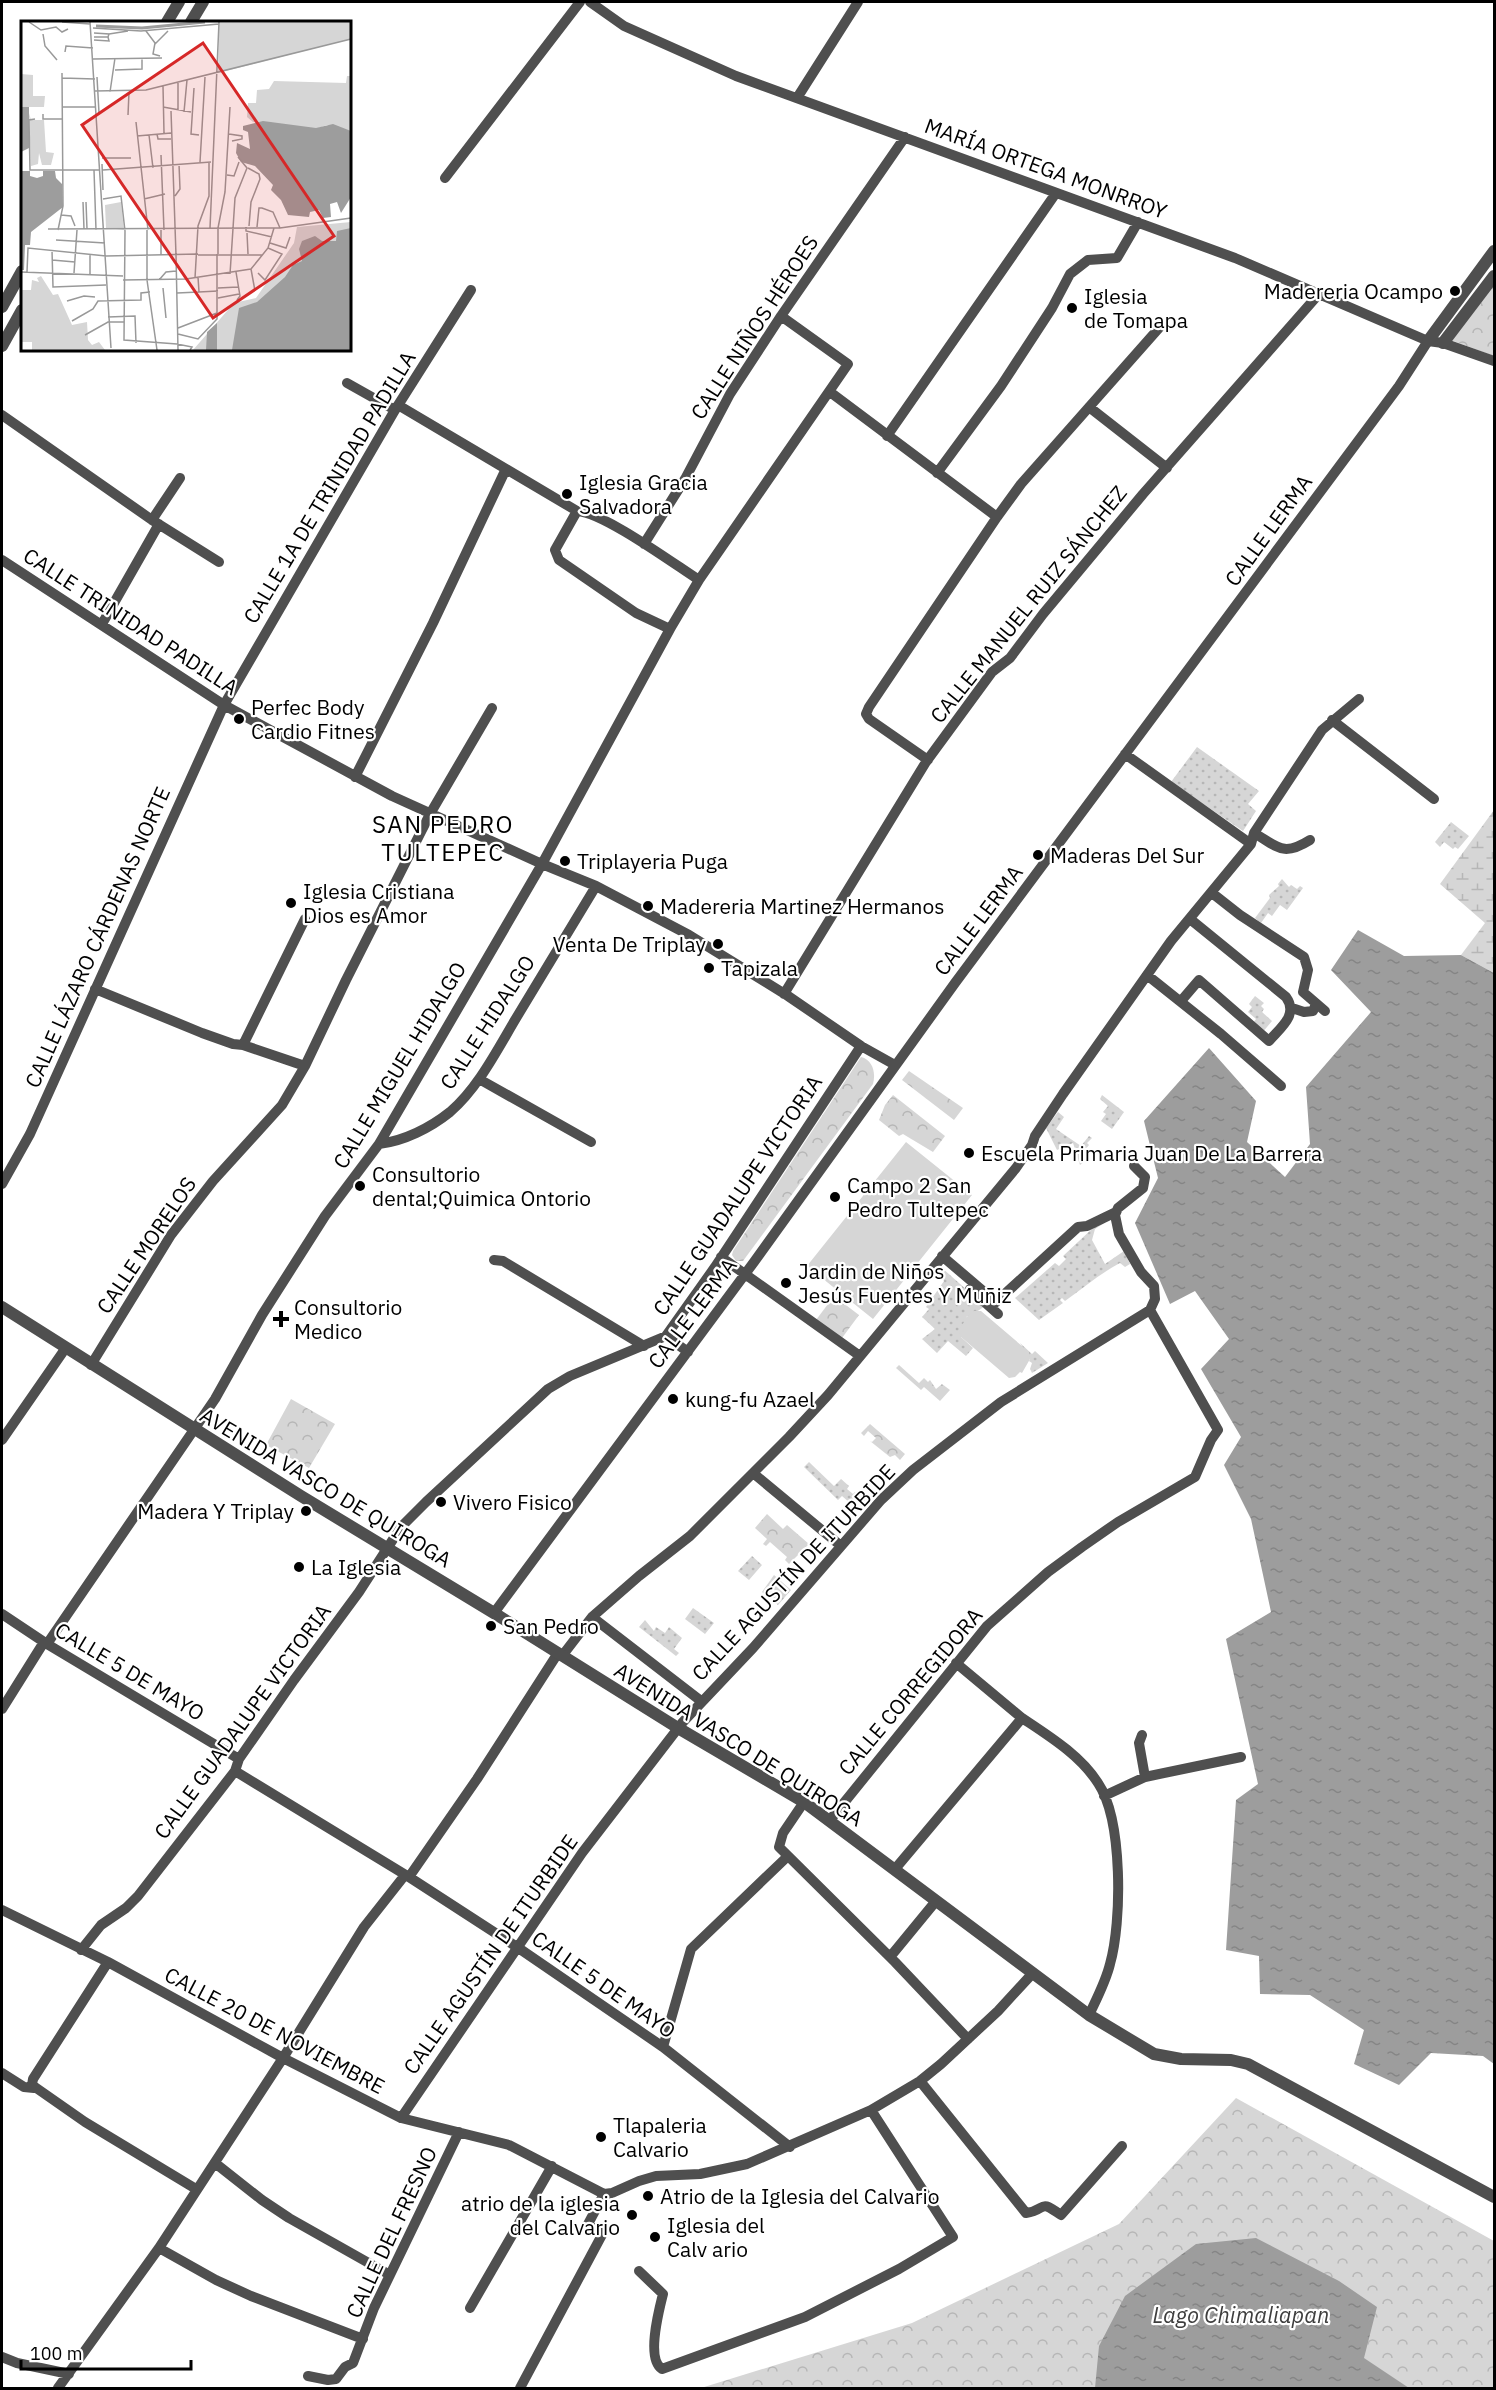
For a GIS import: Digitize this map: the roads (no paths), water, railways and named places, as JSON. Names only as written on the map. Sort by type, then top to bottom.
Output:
[{"type":"street","points":[[168,21],[179,2]]},
{"type":"street","points":[[192,21],[203,2]]},
{"type":"street","points":[[445,178],[580,2]]},
{"type":"street","name":"MARÍA ORTEGA MONRROY","points":[[590,2],[624,26],[736,76],[1235,258],[1428,341],[1443,343],[1494,361]]},
{"type":"street","points":[[796,98],[858,2]]},
{"type":"street","name":"CALLE NIÑOS HÉROES","points":[[644,544],[685,479],[730,394],[905,137]]},
{"type":"street","points":[[887,436],[1056,193]]},
{"type":"street","points":[[937,473],[1001,386],[1052,308],[1070,274],[1088,260],[1117,258],[1138,222]]},
{"type":"street","name":"CALLE LERMA","points":[[494,1613],[688,1352],[895,1065],[1399,386],[1428,341],[1494,251]]},
{"type":"street","points":[[2,307],[21,273]]},
{"type":"street","points":[[1443,343],[1494,276]]},
{"type":"street","name":"CALLE 1A DE TRINIDAD PADILLA","points":[[224,705],[396,408],[471,290]]},
{"type":"street","name":"CALLE MANUEL RUIZ SÁNCHEZ","points":[[783,993],[928,760],[992,672],[1010,658],[1056,597],[1318,295]]},
{"type":"street","points":[[2,346],[21,312]]},
{"type":"street","name":"CALLE MIGUEL HIDALGO","points":[[2,1709],[215,1398],[262,1315],[325,1216],[380,1143],[542,864],[699,580],[848,363],[781,316]]},
{"type":"street","points":[[928,760],[869,719],[866,714],[997,517],[1045,456],[1159,328]]},
{"type":"street","points":[[347,383],[396,408],[577,511],[588,512],[644,544],[699,580]]},
{"type":"street","points":[[830,392],[997,517]]},
{"type":"street","points":[[1089,407],[1167,468]]},
{"type":"street","points":[[2,415],[156,522],[219,562]]},
{"type":"street","points":[[355,777],[433,623],[505,471]]},
{"type":"street","points":[[102,624],[180,477]]},
{"type":"street","points":[[577,511],[555,550],[559,560],[636,613],[670,629]]},
{"type":"street","name":"CALLE TRINIDAD PADILLA","points":[[2,560],[224,705],[355,777],[430,814],[596,886],[689,935],[783,993],[861,1046],[895,1065]]},
{"type":"street","points":[[58,2388],[159,2248],[283,2058],[364,1927],[407,1876],[477,1779],[560,1655],[592,1617],[690,1536],[828,1395],[1016,1168],[1058,1102],[1171,941],[1212,893],[1252,838],[1322,730],[1359,699]]},
{"type":"street","name":"CALLE LÁZARO CÁRDENAS NORTE","points":[[2,1184],[30,1134],[224,705]]},
{"type":"street","name":"CALLE MORELOS","points":[[91,1365],[171,1235],[213,1181],[282,1105],[305,1066],[430,814],[492,708]]},
{"type":"street","points":[[1332,720],[1434,799]]},
{"type":"street","points":[[1125,754],[1252,838],[1285,850],[1296,849],[1310,840]]},
{"type":"street","name":"CALLE HIDALGO","points":[[380,1143],[398,1141],[438,1121],[461,1101],[479,1079],[596,886]]},
{"type":"street","points":[[1212,893],[1240,915],[1304,957],[1308,970],[1303,992],[1321,1007],[1304,1012],[1292,1008]]},
{"type":"street","points":[[243,1045],[305,918]]},
{"type":"street","points":[[1181,1001],[1198,980],[1272,1044],[1292,1008],[1286,997],[1190,919]]},
{"type":"street","points":[[1147,975],[1281,1086]]},
{"type":"street","points":[[95,989],[202,1033],[305,1066]]},
{"type":"street","name":"CALLE GUADALUPE VICTORIA","points":[[81,1950],[101,1924],[126,1908],[138,1896],[235,1771],[239,1759],[294,1680],[360,1592],[401,1527],[548,1389],[570,1376],[666,1336],[861,1046]]},
{"type":"street","points":[[479,1079],[591,1142]]},
{"type":"street","points":[[940,1259],[996,1302],[1078,1227],[1087,1226],[1116,1212],[1143,1188],[1145,1177],[1134,1166]]},
{"type":"street","points":[[1116,1212],[1119,1234],[1141,1272],[1154,1286],[1153,1304]]},
{"type":"street","points":[[721,1257],[860,1356]]},
{"type":"street","points":[[940,1259],[998,1314]]},
{"type":"street","points":[[494,1260],[504,1261],[644,1346]]},
{"type":"street","name":"CALLE AGUSTÍN DE ITURBIDE","points":[[401,2118],[582,1853],[678,1728],[753,1648],[881,1500],[914,1470],[1001,1402],[1153,1304]]},
{"type":"street","name":"CALLE CORREGIDORA","points":[[830,1820],[987,1626],[1048,1572],[1118,1522],[1195,1477],[1211,1440],[1218,1430],[1153,1304]]},
{"type":"street","name":"AVENIDA VASCO DE QUIROGA","points":[[2,1307],[194,1430],[678,1728],[804,1802],[1032,1974],[1089,2015],[1154,2054],[1181,2059],[1231,2060],[1248,2064],[1494,2197]]},
{"type":"street","points":[[666,1336],[688,1352]]},
{"type":"street","points":[[2,1440],[65,1349]]},
{"type":"street","points":[[753,1473],[841,1546]]},
{"type":"street","name":"CALLE 5 DE MAYO","points":[[2,1614],[239,1759]]},
{"type":"street","points":[[592,1617],[701,1701]]},
{"type":"street","points":[[956,1663],[1022,1718],[1052,1737],[1072,1754],[1100,1785],[1114,1834],[1118,1877],[1118,1931],[1110,1966],[1089,2015]]},
{"type":"street","points":[[895,1869],[1022,1718]]},
{"type":"street","points":[[1142,1735],[1139,1745],[1145,1777]]},
{"type":"street","points":[[1104,1796],[1145,1777],[1241,1757]]},
{"type":"street","name":"CALLE 5 DE MAYO","points":[[235,1771],[407,1876],[517,1947],[663,2047],[790,2147]]},
{"type":"street","points":[[804,1802],[781,1836],[779,1847],[890,1957],[968,2039]]},
{"type":"street","points":[[663,2047],[692,1949],[788,1856]]},
{"type":"street","points":[[890,1957],[936,1900]]},
{"type":"street","name":"CALLE 20 DE NOVIEMBRE","points":[[2,1910],[108,1962],[283,2058],[401,2118],[509,2145],[604,2194]]},
{"type":"street","points":[[33,2087],[33,2079],[108,1962]]},
{"type":"street","points":[[520,2388],[603,2233],[588,2224],[604,2194],[656,2176],[700,2174],[747,2164],[871,2110],[920,2081],[968,2039],[1032,1974]]},
{"type":"street","points":[[2,2073],[24,2087],[33,2087],[196,2189]]},
{"type":"street","points":[[920,2081],[1026,2213],[1042,2206],[1048,2206],[1061,2215],[1122,2146]]},
{"type":"street","points":[[639,2271],[663,2294],[655,2328],[656,2362],[662,2369],[805,2317],[899,2269],[953,2237],[871,2110]]},
{"type":"street","name":"CALLE DEL FRESNO","points":[[308,2376],[336,2379],[345,2367],[353,2362],[374,2308],[459,2132]]},
{"type":"street","points":[[215,2163],[261,2200],[289,2218],[390,2275]]},
{"type":"street","points":[[470,2308],[552,2166]]},
{"type":"street","points":[[159,2248],[216,2280],[361,2344]]},
{"type":"street","points":[[2,2357],[17,2363],[69,2374]]},
{"type":"water","points":[[1358,930],[1404,956],[1461,955],[1494,973],[1494,2064],[1483,2056],[1431,2053],[1399,2085],[1354,2064],[1364,2030],[1310,1995],[1260,1994],[1259,1956],[1226,1950],[1236,1800],[1258,1784],[1226,1639],[1271,1612],[1251,1519],[1224,1465],[1241,1437],[1201,1369],[1229,1339],[1195,1291],[1170,1304],[1135,1223],[1158,1178],[1144,1121],[1209,1048],[1256,1101],[1247,1142],[1285,1177],[1310,1144],[1306,1087],[1371,1012],[1331,970]]},
{"type":"water","name":"Lago Chimaliapan","points":[[1256,2238],[1339,2281],[1377,2307],[1364,2358],[1409,2388],[1095,2388],[1099,2346],[1125,2296],[1196,2244]]},
{"type":"place","name":"Madereria Ocampo","points":[[1455,291]]},
{"type":"place","name":"Iglesia de Tomapa","points":[[1072,308]]},
{"type":"place","name":"Iglesia Gracia Salvadora","points":[[567,494]]},
{"type":"place","name":"Perfec Body Cardio Fitnes","points":[[239,719]]},
{"type":"place","name":"Maderas Del Sur","points":[[1038,855]]},
{"type":"place","name":"Triplayeria Puga","points":[[565,861]]},
{"type":"place","name":"Iglesia Cristiana Dios es Amor","points":[[291,903]]},
{"type":"place","name":"Madereria Martinez Hermanos","points":[[648,906]]},
{"type":"place","name":"Venta De Triplay","points":[[718,944]]},
{"type":"place","name":"Tapizala","points":[[709,968]]},
{"type":"place","name":"Escuela Primaria Juan De La Barrera","points":[[969,1153]]},
{"type":"place","name":"Consultorio dental;Quimica Ontorio","points":[[360,1186]]},
{"type":"place","name":"Campo 2 San Pedro Tultepec","points":[[835,1197]]},
{"type":"place","name":"Jardin de Niños Jesús Fuentes Y Muñiz","points":[[786,1283]]},
{"type":"place","name":"Consultorio Medico","points":[[281,1319]]},
{"type":"place","name":"kung-fu Azael","points":[[673,1399]]},
{"type":"place","name":"Vivero Fisico","points":[[441,1502]]},
{"type":"place","name":"Madera Y Triplay","points":[[306,1511]]},
{"type":"place","name":"La Iglesia","points":[[299,1567]]},
{"type":"place","name":"San Pedro","points":[[491,1626]]},
{"type":"place","name":"Tlapaleria Calvario","points":[[601,2137]]},
{"type":"place","name":"Atrio de la Iglesia del Calvario","points":[[648,2196]]},
{"type":"place","name":"atrio de la iglesia del Calvario","points":[[632,2215]]},
{"type":"place","name":"Iglesia del Calv ario","points":[[655,2237]]},
{"type":"district","name":"SAN PEDRO TULTEPEC","points":[[443,838]]}]
